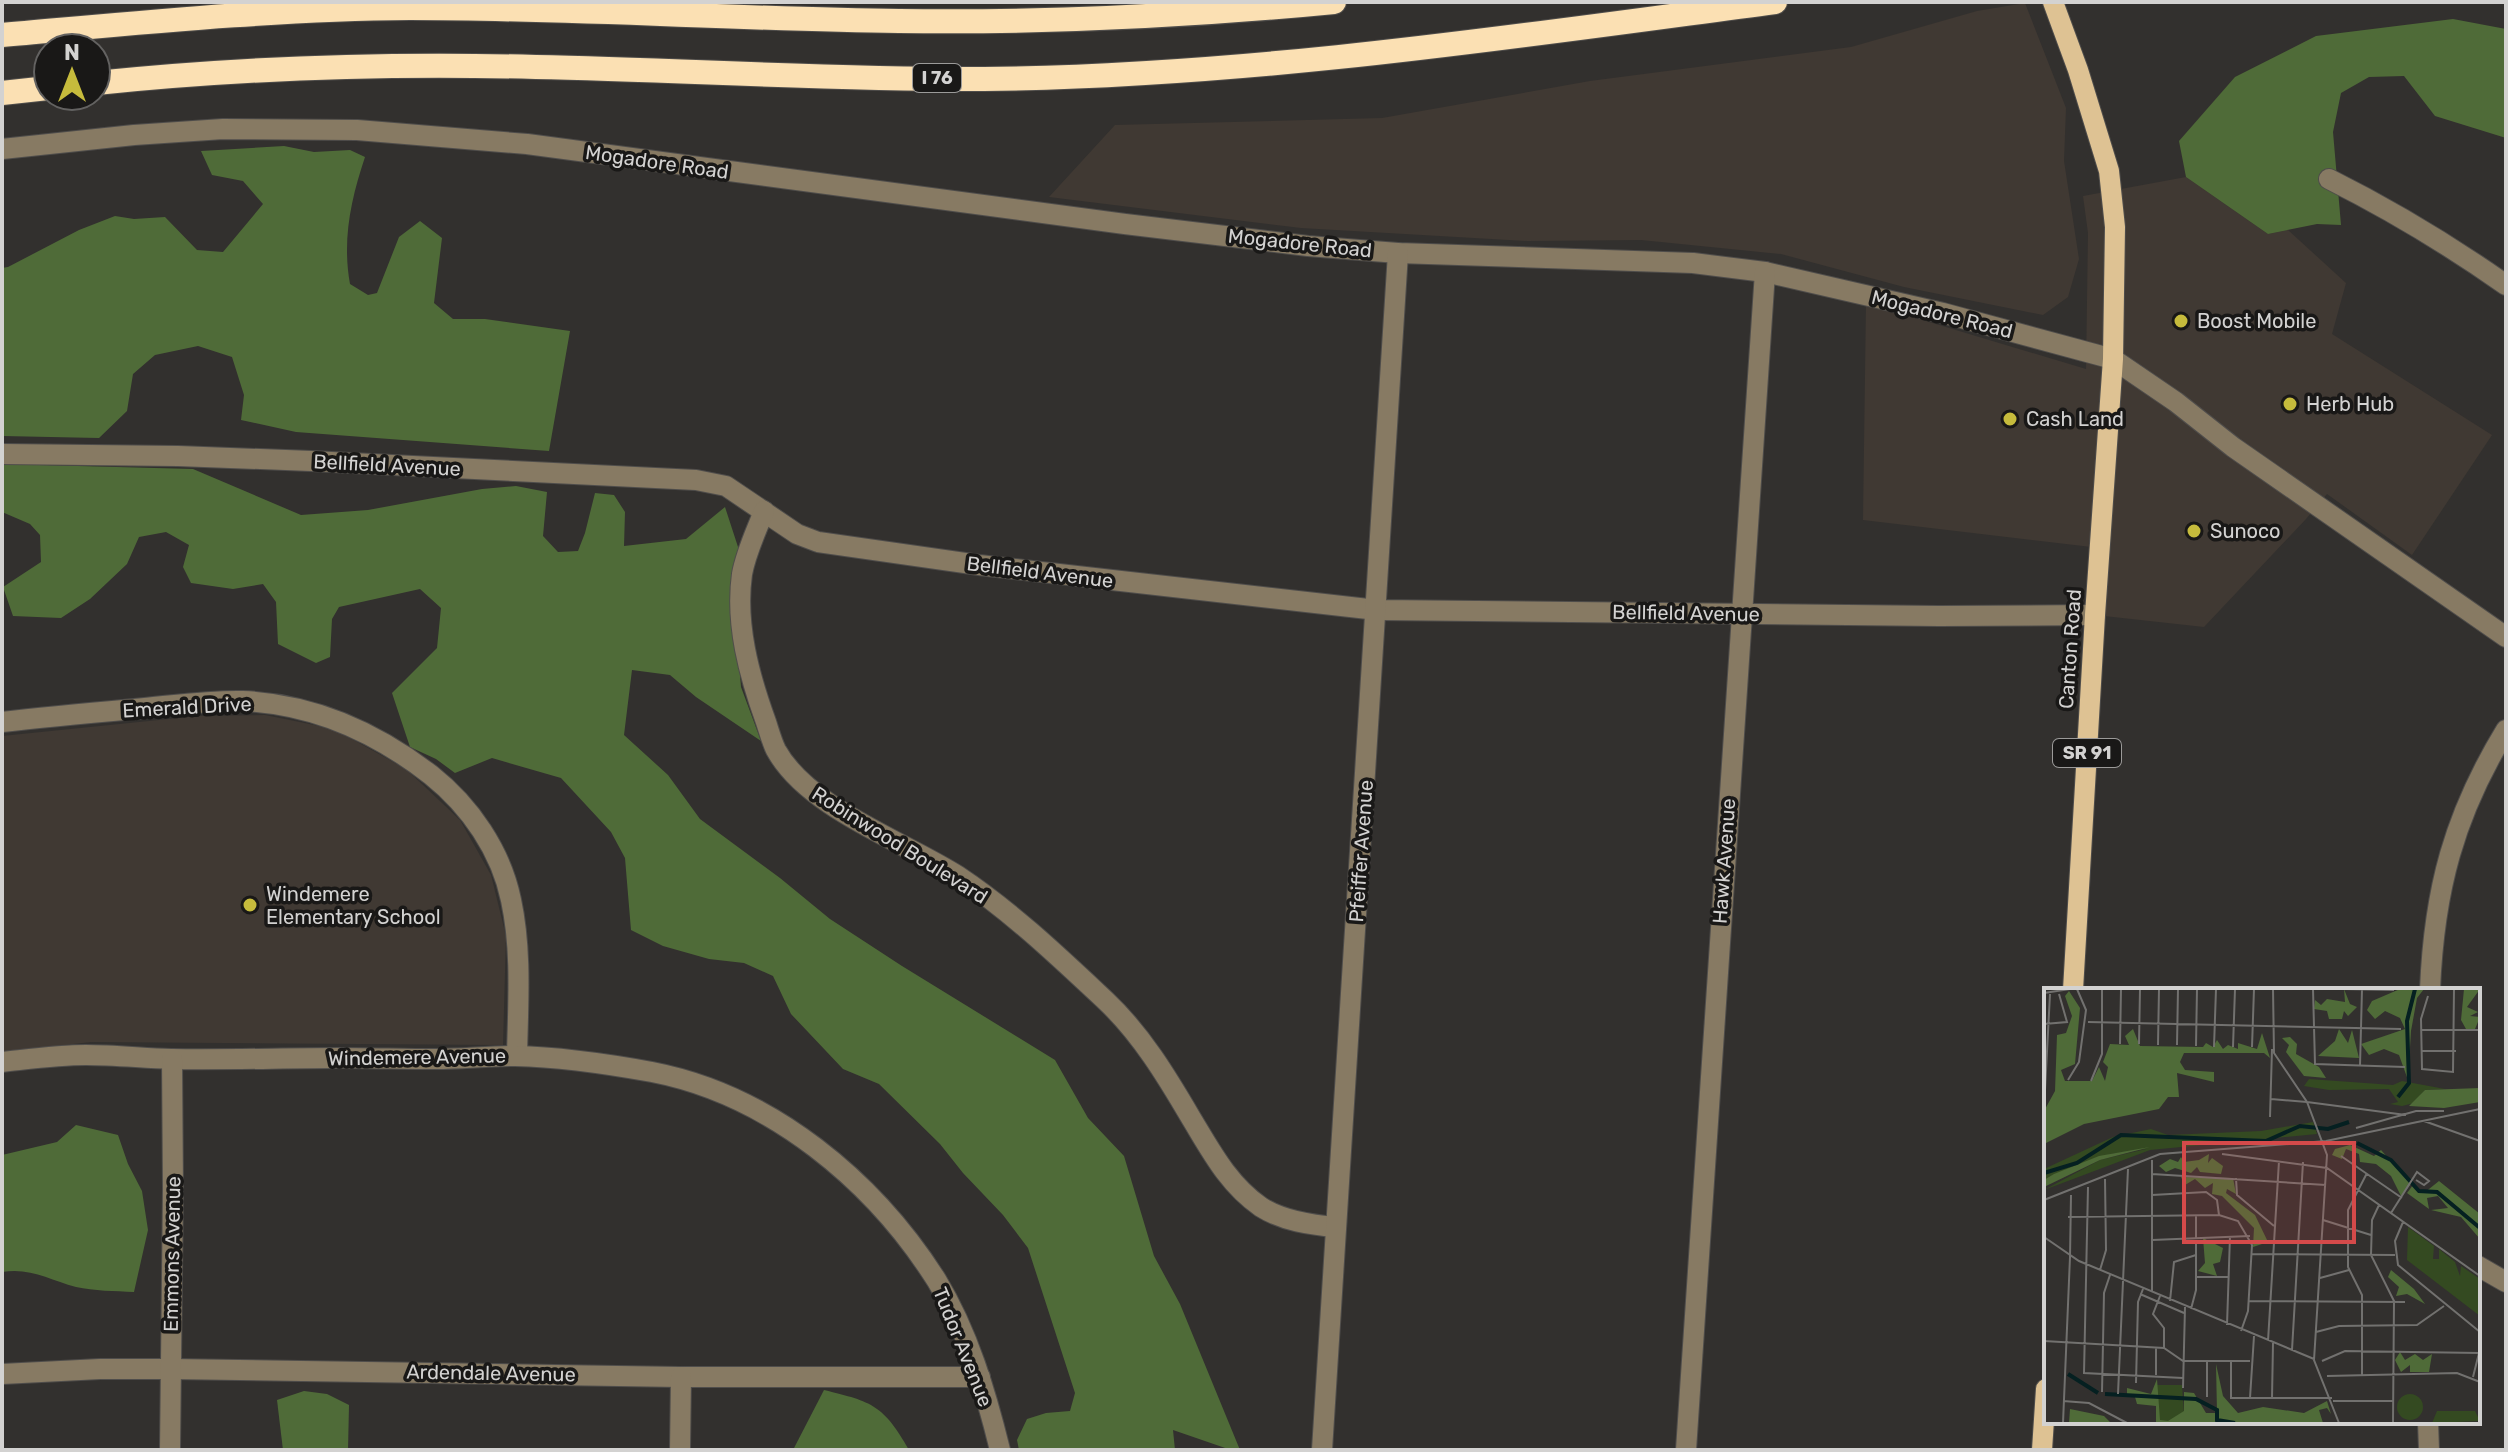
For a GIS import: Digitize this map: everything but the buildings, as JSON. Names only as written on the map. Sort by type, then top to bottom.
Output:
[{"type":"highway","points":[[2,35],[218,16],[407,8],[899,21],[1040,21],[1334,2]]},
{"type":"highway","name":"I 76","points":[[112,82],[317,67],[421,66],[547,67],[807,77],[982,79],[1126,76],[1361,56],[1775,2]]},
{"type":"highway","points":[[2,93],[32,90]]},
{"type":"main road","name":"SR 91","points":[[2053,2],[2109,171],[2115,227],[2113,359]]},
{"type":"main road","name":"Canton Road","points":[[2073,988],[2113,359]]},
{"type":"main road","points":[[2042,1450],[2044,1420]]},
{"type":"street","name":"Mogadore Road","points":[[2,149],[223,129],[305,128],[414,134],[527,144],[1308,246],[1398,253],[1693,263],[1765,272],[1943,313],[2113,359],[2176,402],[2233,447],[2506,637]]},
{"type":"street","points":[[2329,179],[2396,213],[2506,285]]},
{"type":"street","name":"Pfeiffer Avenue","points":[[1322,1450],[1398,253]]},
{"type":"street","name":"Hawk Avenue","points":[[1686,1450],[1765,272]]},
{"type":"street","name":"Bellfield Avenue","points":[[2,454],[282,459],[696,480],[726,486],[797,534],[818,542],[979,565],[1377,610],[2095,615]]},
{"type":"street","name":"Robinwood Boulevard","points":[[764,511],[743,572],[740,601],[742,630],[756,694],[775,749],[789,769],[809,788],[842,811],[959,877],[1041,940],[1115,1010],[1142,1041],[1221,1168],[1246,1195],[1281,1217],[1336,1227]]},
{"type":"street","name":"Emerald Drive","points":[[2,722],[242,701],[275,704],[333,719],[375,737],[408,757],[458,799],[482,830],[500,864],[511,898],[517,942],[517,1056]]},
{"type":"street","points":[[2430,988],[2437,904],[2454,837],[2466,804],[2506,730]]},
{"type":"street","name":"Windemere Avenue","points":[[2,1062],[87,1055],[172,1059],[517,1056],[605,1065],[655,1073],[738,1101],[815,1147]]},
{"type":"street","name":"Emmons Avenue","points":[[170,1450],[172,1059]]},
{"type":"street","name":"Tudor Avenue","points":[[815,1147],[871,1197],[937,1281],[980,1377],[1000,1450]]},
{"type":"street","points":[[2480,1267],[2506,1282]]},
{"type":"street","name":"Ardendale Avenue","points":[[2,1374],[171,1369],[681,1377],[980,1377]]},
{"type":"street","points":[[680,1450],[681,1377]]},
{"type":"street","points":[[2428,1424],[2429,1450]]},
{"type":"shaded area","points":[[2025,3],[2066,108],[2064,161],[2079,259],[2068,297],[2043,315],[1904,287],[1781,254],[1641,240],[1527,241],[1301,228],[1049,197],[1115,125],[1382,118],[1590,81],[1851,47],[1977,11]]},
{"type":"shaded area","points":[[2186,177],[2268,234],[2288,230],[2346,283],[2332,334],[2492,435],[2412,555],[2327,494],[2204,627],[2095,615],[2100,548],[1863,520],[1866,303],[2086,369],[2088,233],[2083,196]]},
{"type":"shaded area","name":"Windemere Elementary School","points":[[265,715],[334,729],[406,769],[460,820],[491,875],[506,936],[503,1045],[91,1042],[2,1052],[2,736],[198,716]]},
{"type":"green space","points":[[2453,19],[2506,29],[2506,138],[2435,116],[2404,76],[2369,77],[2341,93],[2333,132],[2341,225],[2317,224],[2268,234],[2186,177],[2179,141],[2235,77],[2316,36]]},
{"type":"green space","points":[[284,146],[314,152],[350,150],[365,157],[349,220],[347,252],[350,284],[368,295],[377,293],[399,237],[420,221],[442,238],[434,303],[453,319],[485,319],[570,331],[549,451],[296,432],[241,420],[244,395],[232,357],[198,346],[155,355],[133,374],[127,411],[99,438],[2,436],[2,268],[115,216],[134,219],[165,217],[197,250],[223,252],[263,204],[243,181],[212,175],[201,151]]},
{"type":"green space","points":[[2,464],[193,469],[301,515],[368,510],[482,489],[516,486],[547,492],[543,536],[558,552],[578,551],[595,493],[614,495],[625,512],[624,546],[686,539],[725,507],[739,550],[733,593],[741,687],[761,741],[696,697],[670,675],[632,670],[624,735],[668,775],[700,819],[830,919],[1055,1060],[1088,1118],[1124,1156],[1154,1256],[1180,1304],[1240,1450],[1231,1450],[1173,1430],[1175,1450],[1019,1450],[1017,1440],[1027,1419],[1046,1413],[1070,1411],[1075,1393],[1028,1248],[940,1144],[879,1084],[843,1069],[791,1014],[773,976],[744,963],[709,959],[663,946],[631,930],[625,858],[611,832],[561,778],[492,758],[455,773],[436,759],[410,747],[392,693],[437,648],[441,608],[420,589],[339,607],[332,619],[330,657],[316,663],[278,644],[276,602],[263,584],[233,589],[191,583],[183,567],[189,545],[166,532],[139,537],[127,564],[90,599],[61,618],[13,616],[3,587],[41,562],[40,535],[30,524],[2,512]]},
{"type":"green space","points":[[76,1125],[118,1135],[142,1191],[148,1230],[134,1292],[76,1287],[31,1273],[2,1272],[2,1155],[57,1142]]},
{"type":"green space","points":[[824,1390],[866,1402],[884,1414],[909,1450],[793,1450]]},
{"type":"green space","points":[[304,1391],[327,1394],[349,1405],[348,1450],[283,1450],[277,1400]]},
{"type":"place","name":"Boost Mobile","points":[[2181,321]]},
{"type":"place","name":"Herb Hub","points":[[2290,404]]},
{"type":"place","name":"Cash Land","points":[[2010,419]]},
{"type":"place","name":"Sunoco","points":[[2194,531]]},
{"type":"place","name":"Windemere Elementary School","points":[[250,905]]}]
